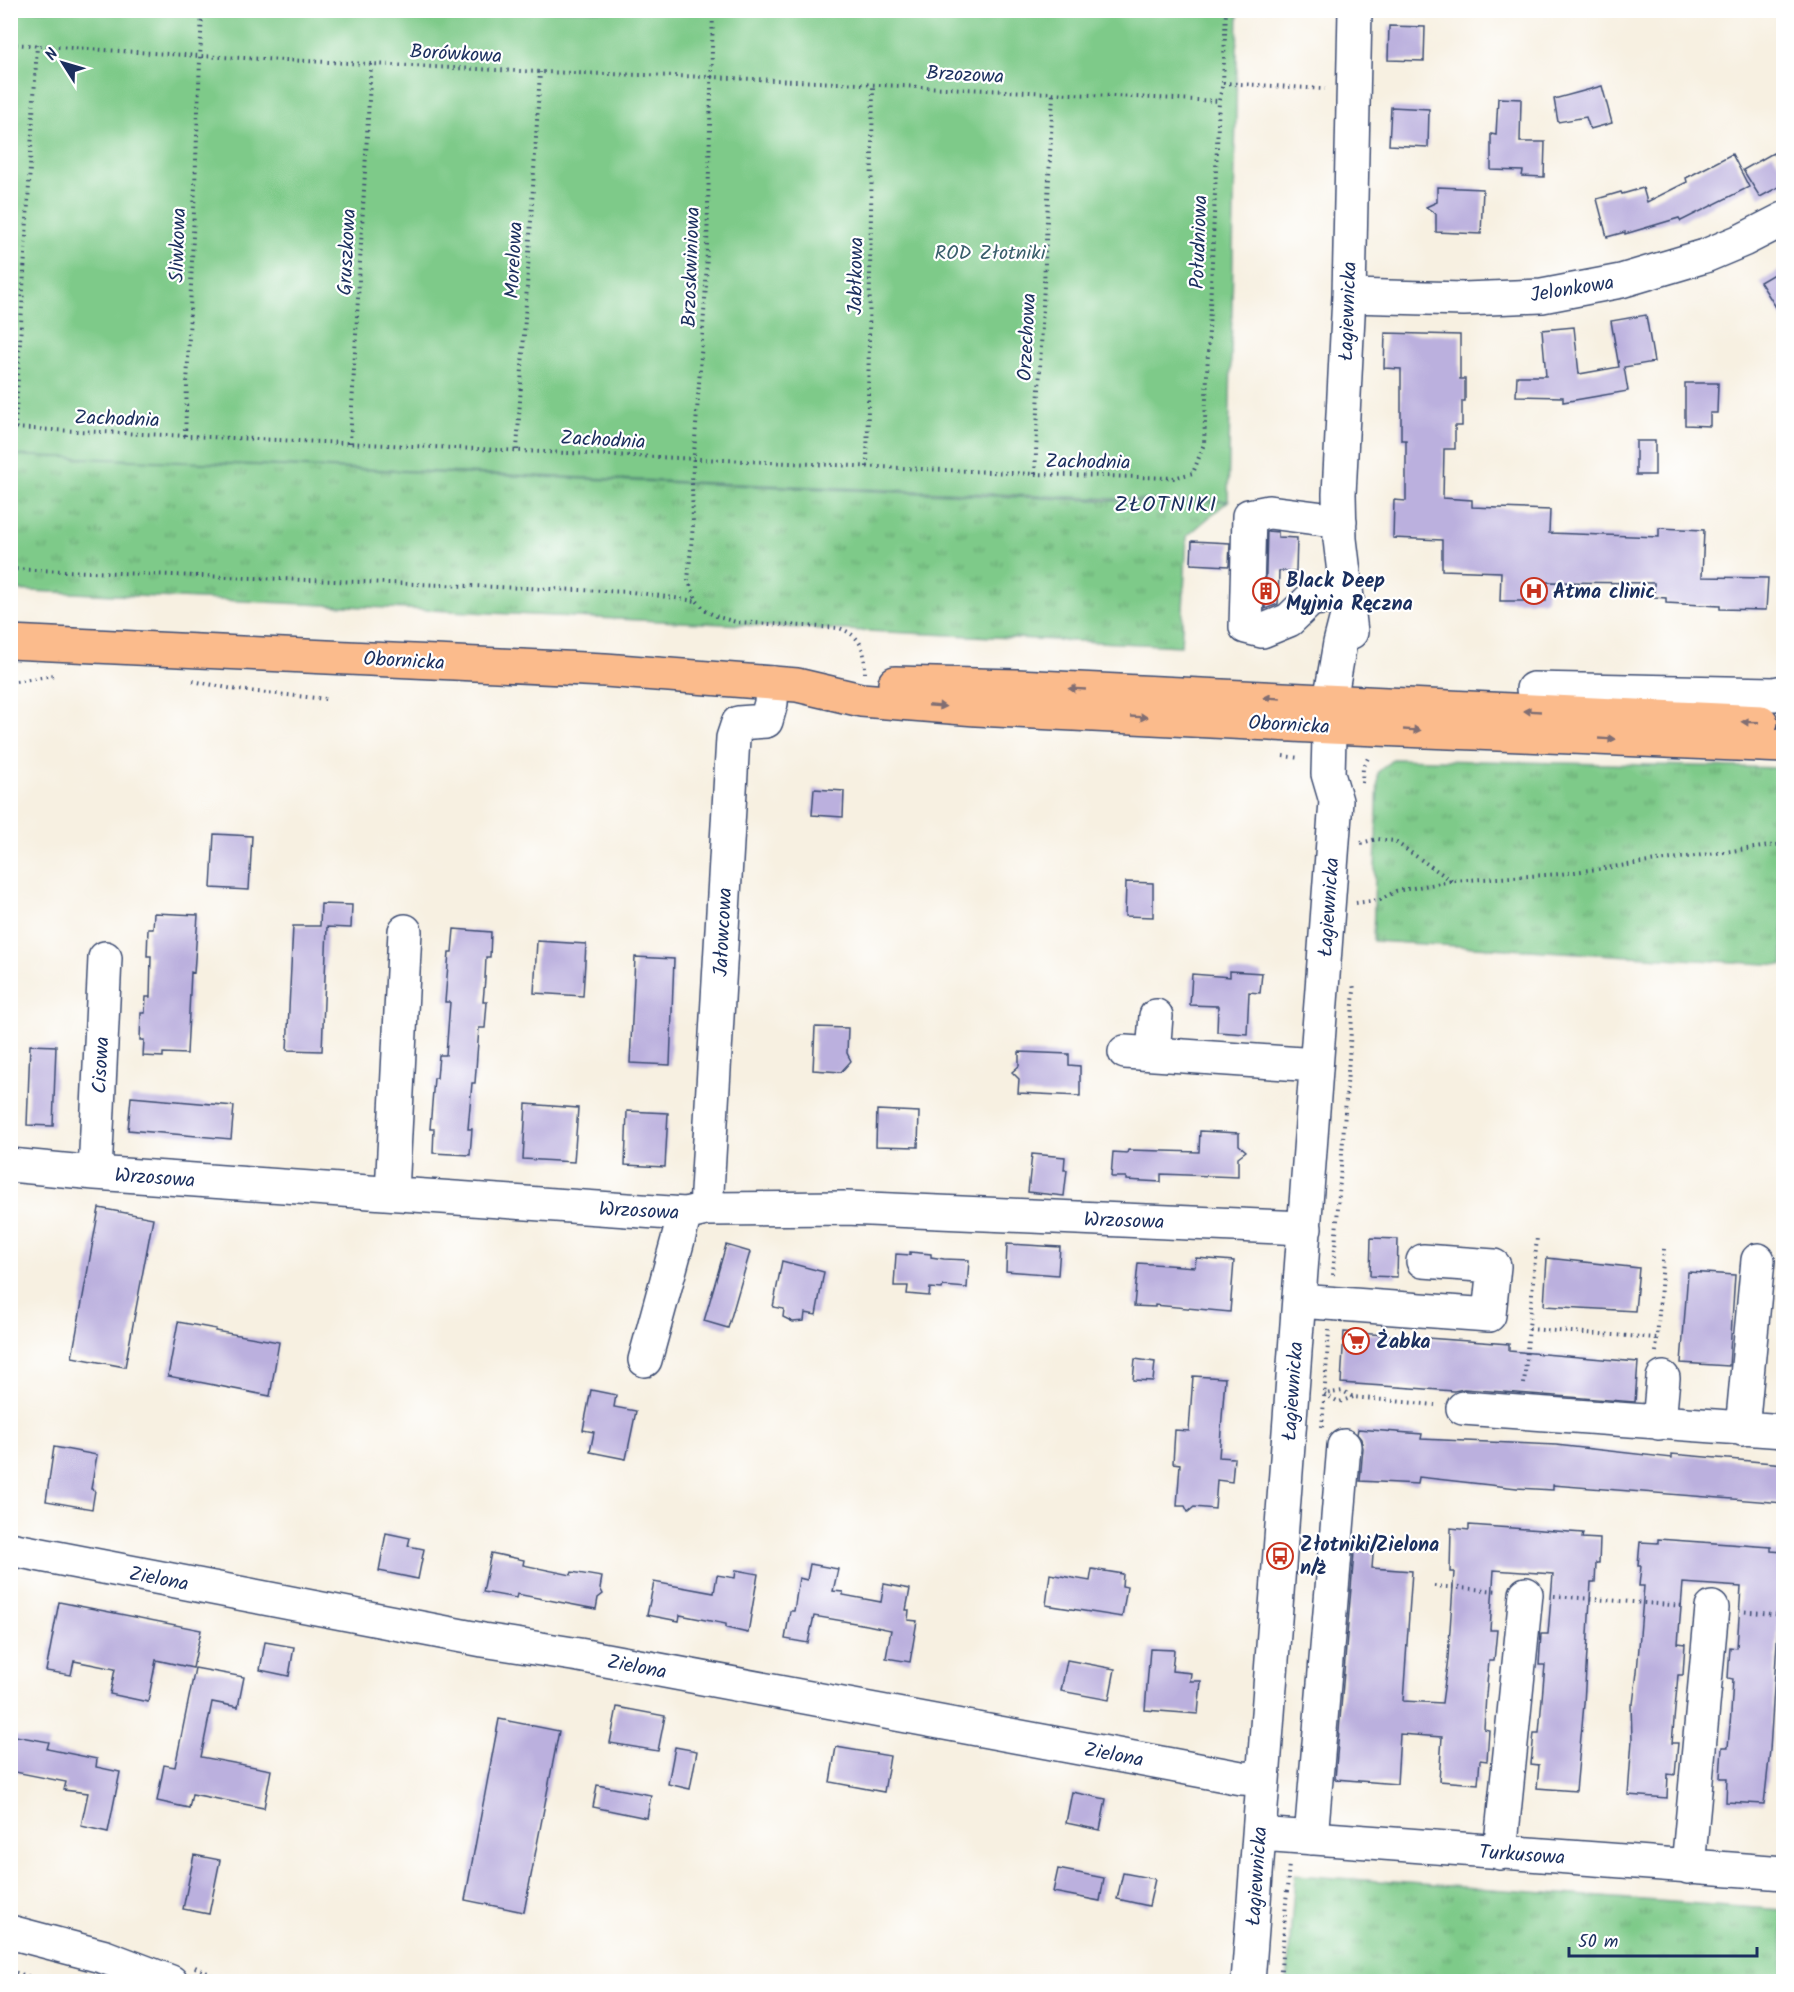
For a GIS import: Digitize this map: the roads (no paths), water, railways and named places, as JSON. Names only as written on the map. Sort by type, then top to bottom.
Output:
[{"type":"main road","name":"Obornicka","points":[[10,642],[605,670],[784,684],[1006,685],[1342,714],[1784,746]]},
{"type":"main road","name":"Obornicka","points":[[784,684],[861,699],[976,709],[1784,723]]},
{"type":"street","name":"Łagiewnicka","points":[[1248,1982],[1336,801],[1349,775],[1342,714],[1355,660],[1347,604],[1339,494],[1348,296],[1355,10]]},
{"type":"street","name":"Jelonkowa","points":[[1348,296],[1464,299],[1542,296],[1621,281],[1705,256],[1784,219]]},
{"type":"street","points":[[1340,521],[1269,512],[1249,516],[1246,627],[1262,631],[1289,620],[1311,599],[1347,604]]},
{"type":"street","name":"Jałowcowa","points":[[695,1211],[733,738],[738,723],[766,721],[771,703],[784,684]]},
{"type":"street","points":[[1533,689],[1774,694],[1784,692]]},
{"type":"street","points":[[392,1193],[405,931]]},
{"type":"street","name":"Cisowa","points":[[95,1173],[105,958]]},
{"type":"street","points":[[1156,1016],[1139,1053],[1316,1065]]},
{"type":"street","name":"Wrzosowa","points":[[10,1165],[392,1193],[695,1211],[846,1208],[1305,1228]]},
{"type":"street","points":[[645,1360],[695,1211]]},
{"type":"street","points":[[1742,1429],[1758,1260]]},
{"type":"street","points":[[1299,1301],[1489,1315],[1494,1266],[1423,1261]]},
{"type":"street","points":[[1659,1423],[1664,1378]]},
{"type":"street","points":[[1463,1407],[1784,1431]]},
{"type":"street","points":[[1311,1838],[1344,1446]]},
{"type":"street","name":"Zielona","points":[[10,1549],[483,1640],[579,1655],[1229,1776],[1263,1779]]},
{"type":"street","points":[[1500,1853],[1526,1594]]},
{"type":"street","points":[[1688,1867],[1712,1608]]},
{"type":"street","name":"Turkusowa","points":[[1260,1834],[1784,1873]]},
{"type":"street","points":[[10,1932],[105,1957],[171,1982]]},
{"type":"place","name":"Black Deep Myjnia Ręczna","points":[[1266,591]]},
{"type":"place","name":"Atma clinic","points":[[1534,591]]},
{"type":"place","name":"Żabka","points":[[1356,1341]]},
{"type":"place","name":"Złotniki/Zielona n/ż","points":[[1280,1556]]},
{"type":"district","name":"ZŁOTNIKI","points":[[1166,503]]},
{"type":"park label","name":"ROD Złotniki","points":[[990,252]]}]
